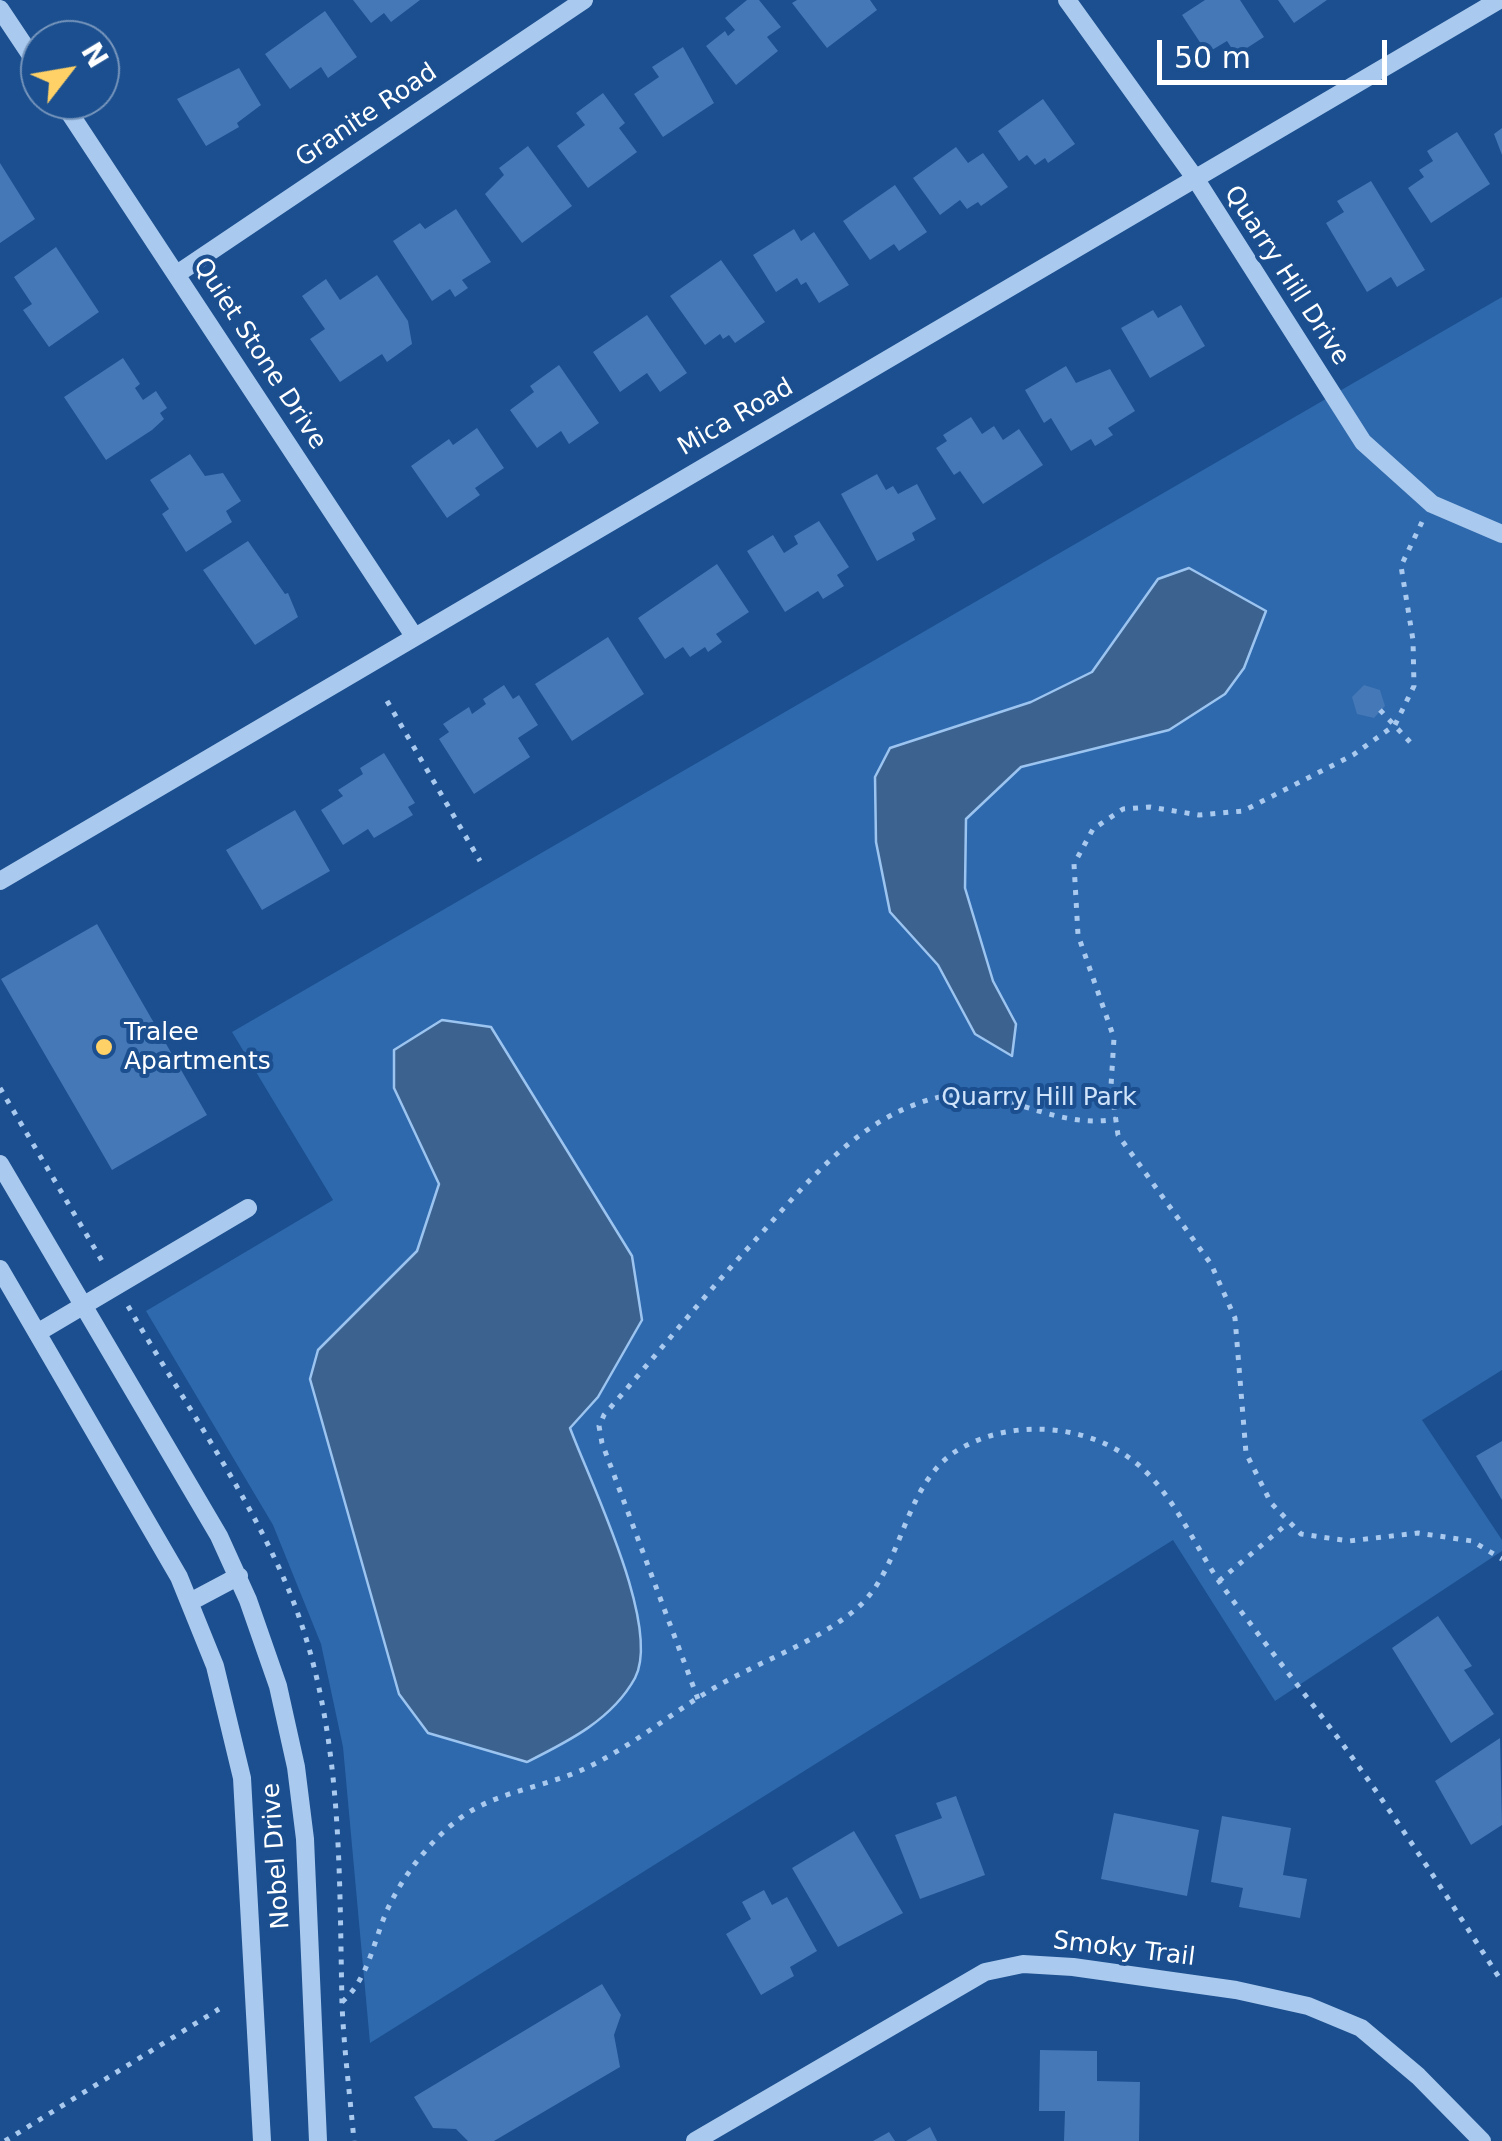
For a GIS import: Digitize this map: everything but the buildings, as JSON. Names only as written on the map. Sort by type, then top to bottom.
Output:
[{"type":"street","name":"Granite Road","points":[[177,274],[584,0]]},
{"type":"street","name":"Quarry Hill Drive","points":[[1067,0],[1195,178],[1363,442],[1432,504],[1502,534]]},
{"type":"street","name":"Mica Road","points":[[0,881],[1499,0]]},
{"type":"street","points":[[0,9],[20,38]]},
{"type":"street","name":"Quiet Stone Drive","points":[[74,120],[414,636]]},
{"type":"street","name":"Nobel Drive","points":[[0,1164],[238,1576],[278,1686],[296,1767],[305,1839],[318,2141]]},
{"type":"street","points":[[37,1333],[248,1208]]},
{"type":"street","name":"Nobel Drive","points":[[0,1270],[190,1602],[215,1666],[242,1778],[262,2141]]},
{"type":"street","points":[[190,1602],[238,1576]]},
{"type":"street","name":"Smoky Trail","points":[[695,2141],[970,1980],[1023,1964],[1218,1987],[1308,2006],[1361,2028],[1418,2076],[1482,2141]]},
{"type":"path","points":[[1432,504],[1401,566],[1413,640],[1414,686],[1395,725],[1353,755],[1243,810],[1199,815],[1150,808],[1124,809],[1093,830],[1074,864],[1078,935],[1114,1038],[1118,1135],[1211,1264],[1235,1318],[1246,1452],[1271,1502],[1301,1534],[1349,1541],[1418,1532],[1472,1542],[1502,1559]]},
{"type":"path","points":[[387,701],[480,861]]},
{"type":"path","points":[[1380,710],[1410,742]]},
{"type":"path","points":[[698,1699],[602,1442],[599,1426],[604,1414],[682,1318],[790,1200],[830,1158],[868,1128],[944,1096],[964,1095],[1075,1122],[1116,1119]]},
{"type":"path","points":[[342,2002],[352,1993],[367,1966],[402,1881],[454,1823],[509,1793],[598,1762],[698,1699],[834,1626],[864,1602],[892,1560],[911,1509],[950,1454],[982,1438],[1052,1430],[1102,1440],[1130,1458],[1154,1482],[1219,1581],[1352,1759],[1502,1982]]},
{"type":"path","points":[[1219,1581],[1288,1523]]},
{"type":"path","points":[[5,2141],[219,2010]]},
{"type":"green space","name":"Quarry Hill Park","points":[[1502,297],[1502,1370],[1422,1420],[1502,1540],[1502,1551],[1275,1701],[1173,1540],[370,2043],[343,1747],[321,1644],[273,1525],[146,1311],[333,1200],[232,1032]]},
{"type":"shaded area","points":[[1189,568],[1266,611],[1244,668],[1225,694],[1169,730],[1021,767],[966,819],[965,888],[993,981],[1016,1024],[1012,1056],[975,1034],[938,965],[890,912],[876,842],[875,777],[890,748],[1031,702],[1092,672],[1158,579]]},
{"type":"shaded area","points":[[442,1020],[491,1027],[632,1256],[642,1320],[598,1397],[570,1428],[632,1591],[641,1655],[635,1678],[614,1706],[573,1738],[527,1762],[428,1733],[399,1694],[310,1379],[318,1350],[417,1251],[439,1184],[394,1088],[394,1050]]},
{"type":"place","name":"Tralee Apartments","points":[[104,1047]]}]
